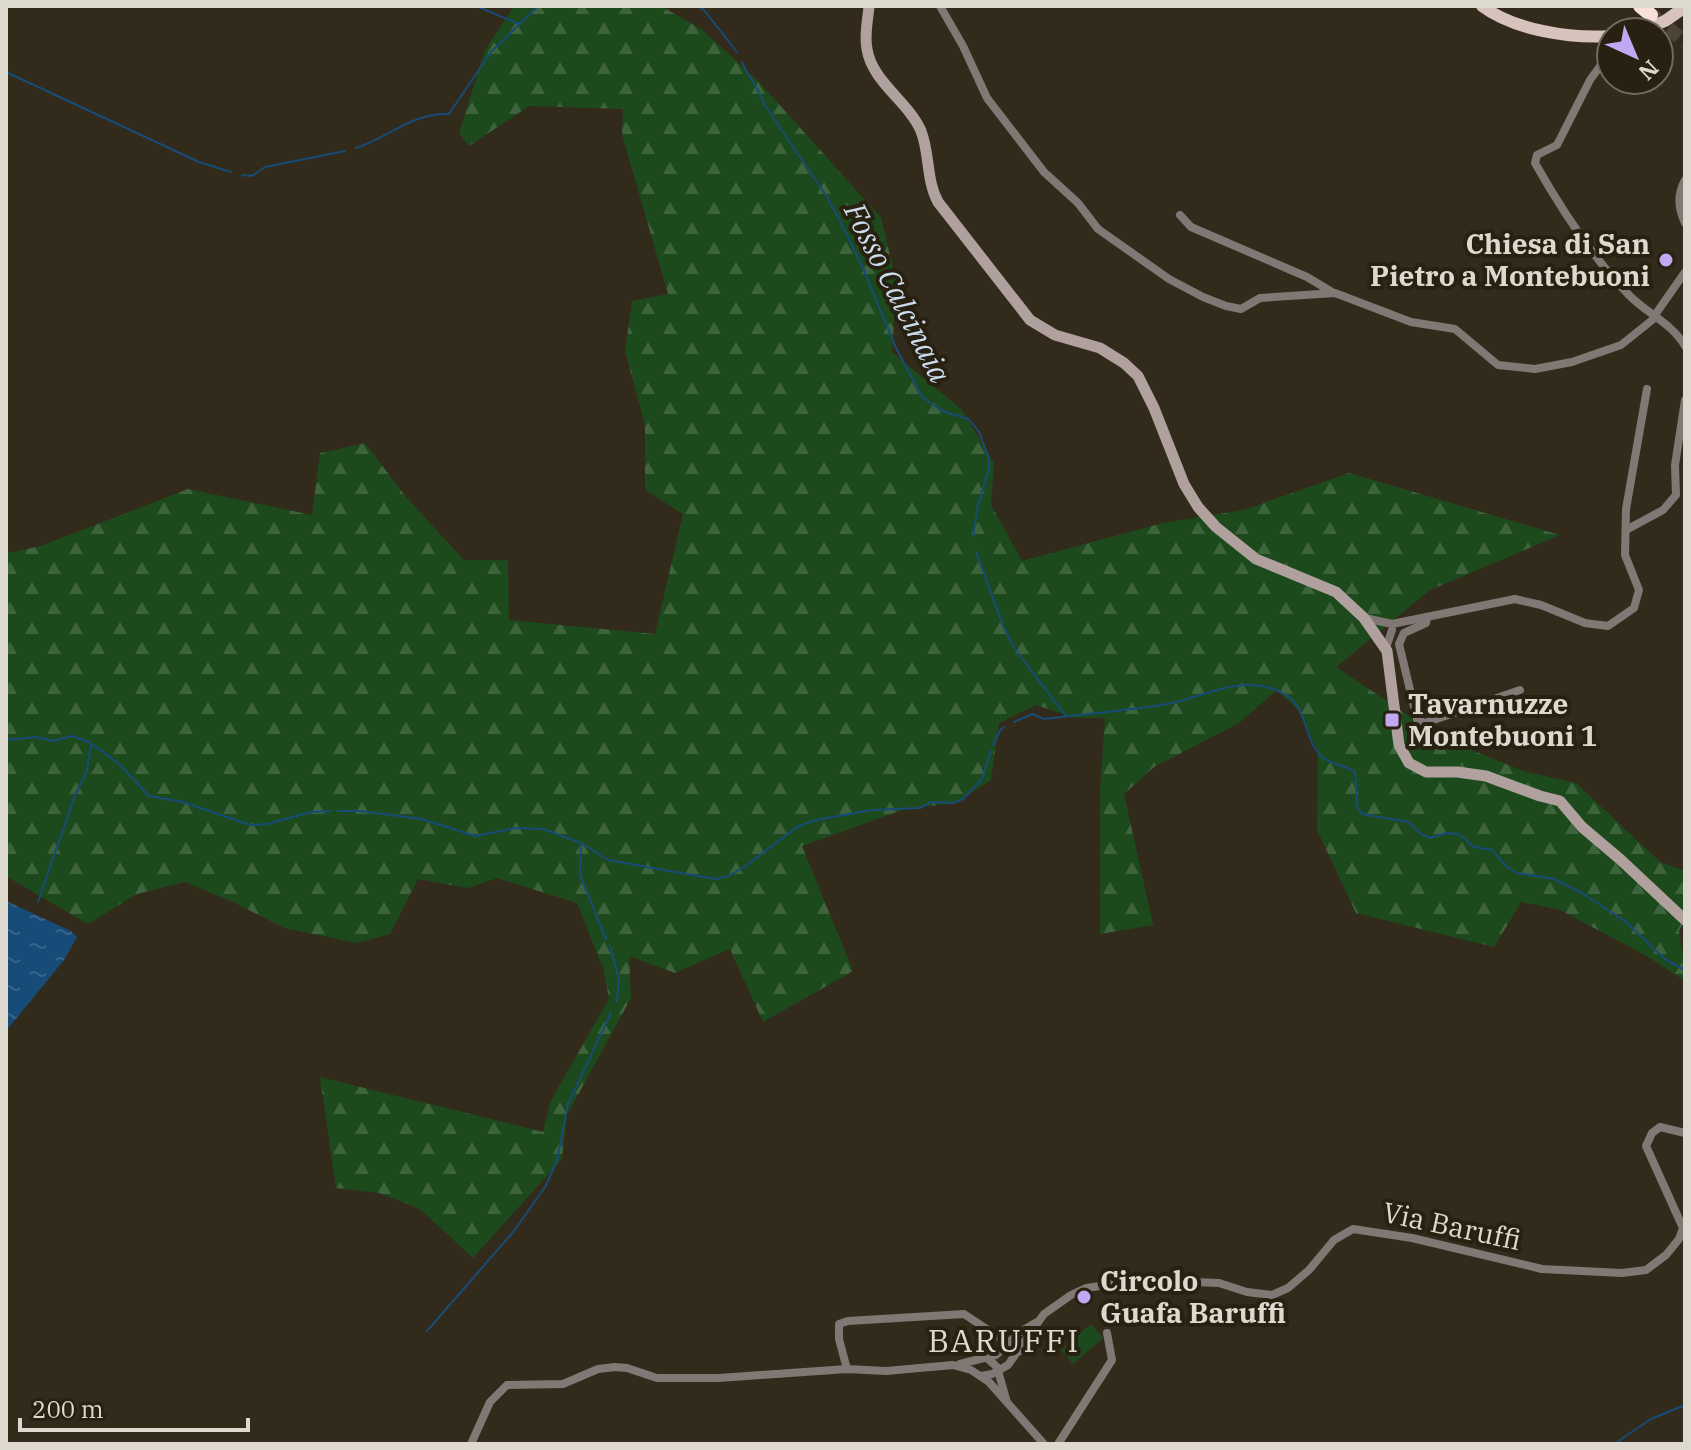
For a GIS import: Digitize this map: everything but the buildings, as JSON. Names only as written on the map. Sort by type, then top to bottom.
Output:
[{"type":"main road","points":[[869,6],[866,42],[870,61],[919,127],[926,146],[934,194],[1030,320],[1055,335],[1100,348],[1134,372],[1154,408],[1192,498],[1228,539],[1256,559],[1336,592],[1364,618],[1386,648],[1403,756],[1416,769],[1426,772],[1471,773],[1560,801],[1582,827],[1685,920]]},
{"type":"main road","points":[[1482,6],[1490,12],[1540,30],[1595,36]]},
{"type":"street","points":[[940,6],[987,98],[1044,172],[1078,203],[1098,229],[1169,279],[1226,306],[1241,309],[1260,298],[1335,293]]},
{"type":"street","points":[[1595,73],[1557,145],[1537,155],[1535,163],[1605,270],[1640,307],[1680,337],[1685,346]]},
{"type":"street","points":[[1685,180],[1680,190],[1679,211],[1685,223]]},
{"type":"street","points":[[1180,215],[1191,227],[1307,277],[1335,293],[1411,322],[1455,329],[1498,365],[1535,369],[1572,362],[1621,345],[1655,316],[1685,272]]},
{"type":"street","points":[[1378,635],[1394,626],[1427,617],[1515,599],[1541,605],[1585,623],[1608,626],[1634,608],[1639,590],[1625,555],[1626,509],[1647,389]]},
{"type":"street","points":[[1626,530],[1663,510],[1676,495],[1675,465],[1685,400]]},
{"type":"street","points":[[1427,617],[1426,623],[1404,633],[1399,644],[1413,713],[1417,719],[1425,723],[1520,690]]},
{"type":"street","points":[[1364,618],[1394,626]]},
{"type":"street","points":[[1386,648],[1394,626]]},
{"type":"street","points":[[1393,691],[1407,687]]},
{"type":"street","name":"Via Baruffi","points":[[471,1444],[490,1402],[500,1390],[512,1383],[563,1384],[598,1369],[615,1367],[657,1378],[751,1377],[953,1365],[987,1358],[1010,1344],[1020,1332],[1071,1295],[1086,1288],[1123,1281],[1219,1283],[1247,1292],[1272,1295],[1288,1288],[1309,1270],[1334,1240],[1353,1229],[1412,1238],[1542,1269],[1622,1273],[1646,1270],[1666,1255],[1679,1239],[1683,1228],[1655,1172],[1646,1146],[1652,1133],[1660,1127],[1685,1133]]},
{"type":"street","points":[[847,1369],[838,1331],[839,1324],[844,1321],[964,1314],[1020,1351]]},
{"type":"street","name":"Via Baruffi","points":[[981,1376],[1008,1365],[1040,1319]]},
{"type":"street","points":[[1058,1444],[1112,1360],[1107,1333]]},
{"type":"street","points":[[981,1376],[981,1367],[987,1358],[999,1371],[1006,1400]]},
{"type":"street","points":[[953,1365],[981,1376],[1044,1444]]},
{"type":"green space","points":[[514,6],[661,6],[701,29],[759,82],[881,218],[897,284],[892,352],[962,410],[994,463],[991,505],[1022,561],[1163,523],[1244,510],[1349,473],[1560,535],[1430,590],[1336,667],[1442,738],[1523,771],[1576,783],[1660,862],[1685,871],[1685,921],[1679,931],[1682,951],[1685,952],[1685,981],[1645,955],[1560,910],[1521,902],[1494,947],[1356,913],[1317,830],[1318,751],[1298,710],[1277,690],[1239,723],[1154,767],[1124,794],[1153,925],[1100,934],[1100,793],[1105,718],[1076,718],[1036,705],[999,723],[991,780],[955,803],[905,809],[802,846],[853,971],[763,1022],[730,949],[675,973],[629,956],[631,998],[567,1115],[562,1159],[473,1258],[420,1209],[379,1193],[336,1188],[320,1077],[543,1132],[551,1100],[609,999],[603,968],[577,903],[497,878],[468,888],[418,879],[390,934],[357,943],[284,928],[185,882],[137,894],[88,924],[6,876],[6,545],[7,553],[41,546],[188,489],[312,515],[320,453],[365,443],[406,497],[464,560],[508,560],[509,620],[655,634],[683,514],[645,490],[645,425],[625,351],[632,301],[668,294],[622,134],[623,109],[529,106],[469,146],[459,133],[485,50]]},
{"type":"green space","points":[[1091,1324],[1103,1338],[1073,1364],[1061,1350]]},
{"type":"water","points":[[6,901],[71,931],[77,937],[64,960],[6,1031]]},
{"type":"waterway","points":[[476,6],[519,24]]},
{"type":"waterway","points":[[356,148],[412,121],[436,114],[449,114],[491,52],[538,6]]},
{"type":"waterway","name":"Fosso Calcinaia","points":[[697,6],[704,10],[737,52]]},
{"type":"waterway","name":"Fosso Calcinaia","points":[[742,62],[764,104],[840,221],[896,348],[922,397],[942,411],[969,419],[979,432],[988,456],[989,469],[973,536]]},
{"type":"waterway","points":[[6,72],[199,162],[231,172]]},
{"type":"waterway","points":[[242,175],[252,176],[265,167],[345,151]]},
{"type":"waterway","name":"Fosso Calcinaia","points":[[976,552],[1015,649],[1065,715]]},
{"type":"waterway","points":[[1014,722],[1032,714],[1044,719],[1161,705],[1239,686],[1270,688],[1293,701],[1311,742],[1322,757],[1355,772],[1357,806],[1362,814],[1408,822],[1430,838],[1446,833],[1459,834],[1474,847],[1492,850],[1517,873],[1554,879],[1625,921],[1666,960],[1685,970]]},
{"type":"waterway","points":[[993,745],[1004,727]]},
{"type":"waterway","points":[[6,740],[36,737],[53,741],[72,736],[89,742],[120,765],[149,796],[183,802],[250,825],[330,811]]},
{"type":"waterway","points":[[38,902],[74,798],[87,770],[91,745]]},
{"type":"waterway","points":[[338,811],[422,819],[475,836],[516,828],[543,829],[581,843],[608,860],[715,879],[744,867],[797,827],[816,820],[871,810],[920,808],[931,802],[953,803],[963,799],[982,779],[991,751]]},
{"type":"waterway","points":[[581,844],[580,875],[606,939]]},
{"type":"waterway","points":[[610,946],[619,979],[617,1002]]},
{"type":"waterway","points":[[427,1331],[514,1231],[545,1187],[557,1161],[568,1104],[611,1013]]},
{"type":"waterway","points":[[1614,1444],[1651,1419],[1685,1405]]},
{"type":"tunnel","points":[[1652,15],[1685,42]]},
{"type":"place","name":"Chiesa di San Pietro a Montebuoni","points":[[1666,260]]},
{"type":"place","name":"Tavarnuzze Montebuoni 1","points":[[1392,720]]},
{"type":"place","name":"Circolo Guafa Baruffi","points":[[1084,1297]]},
{"type":"district","name":"BARUFFI","points":[[1004,1341]]}]
